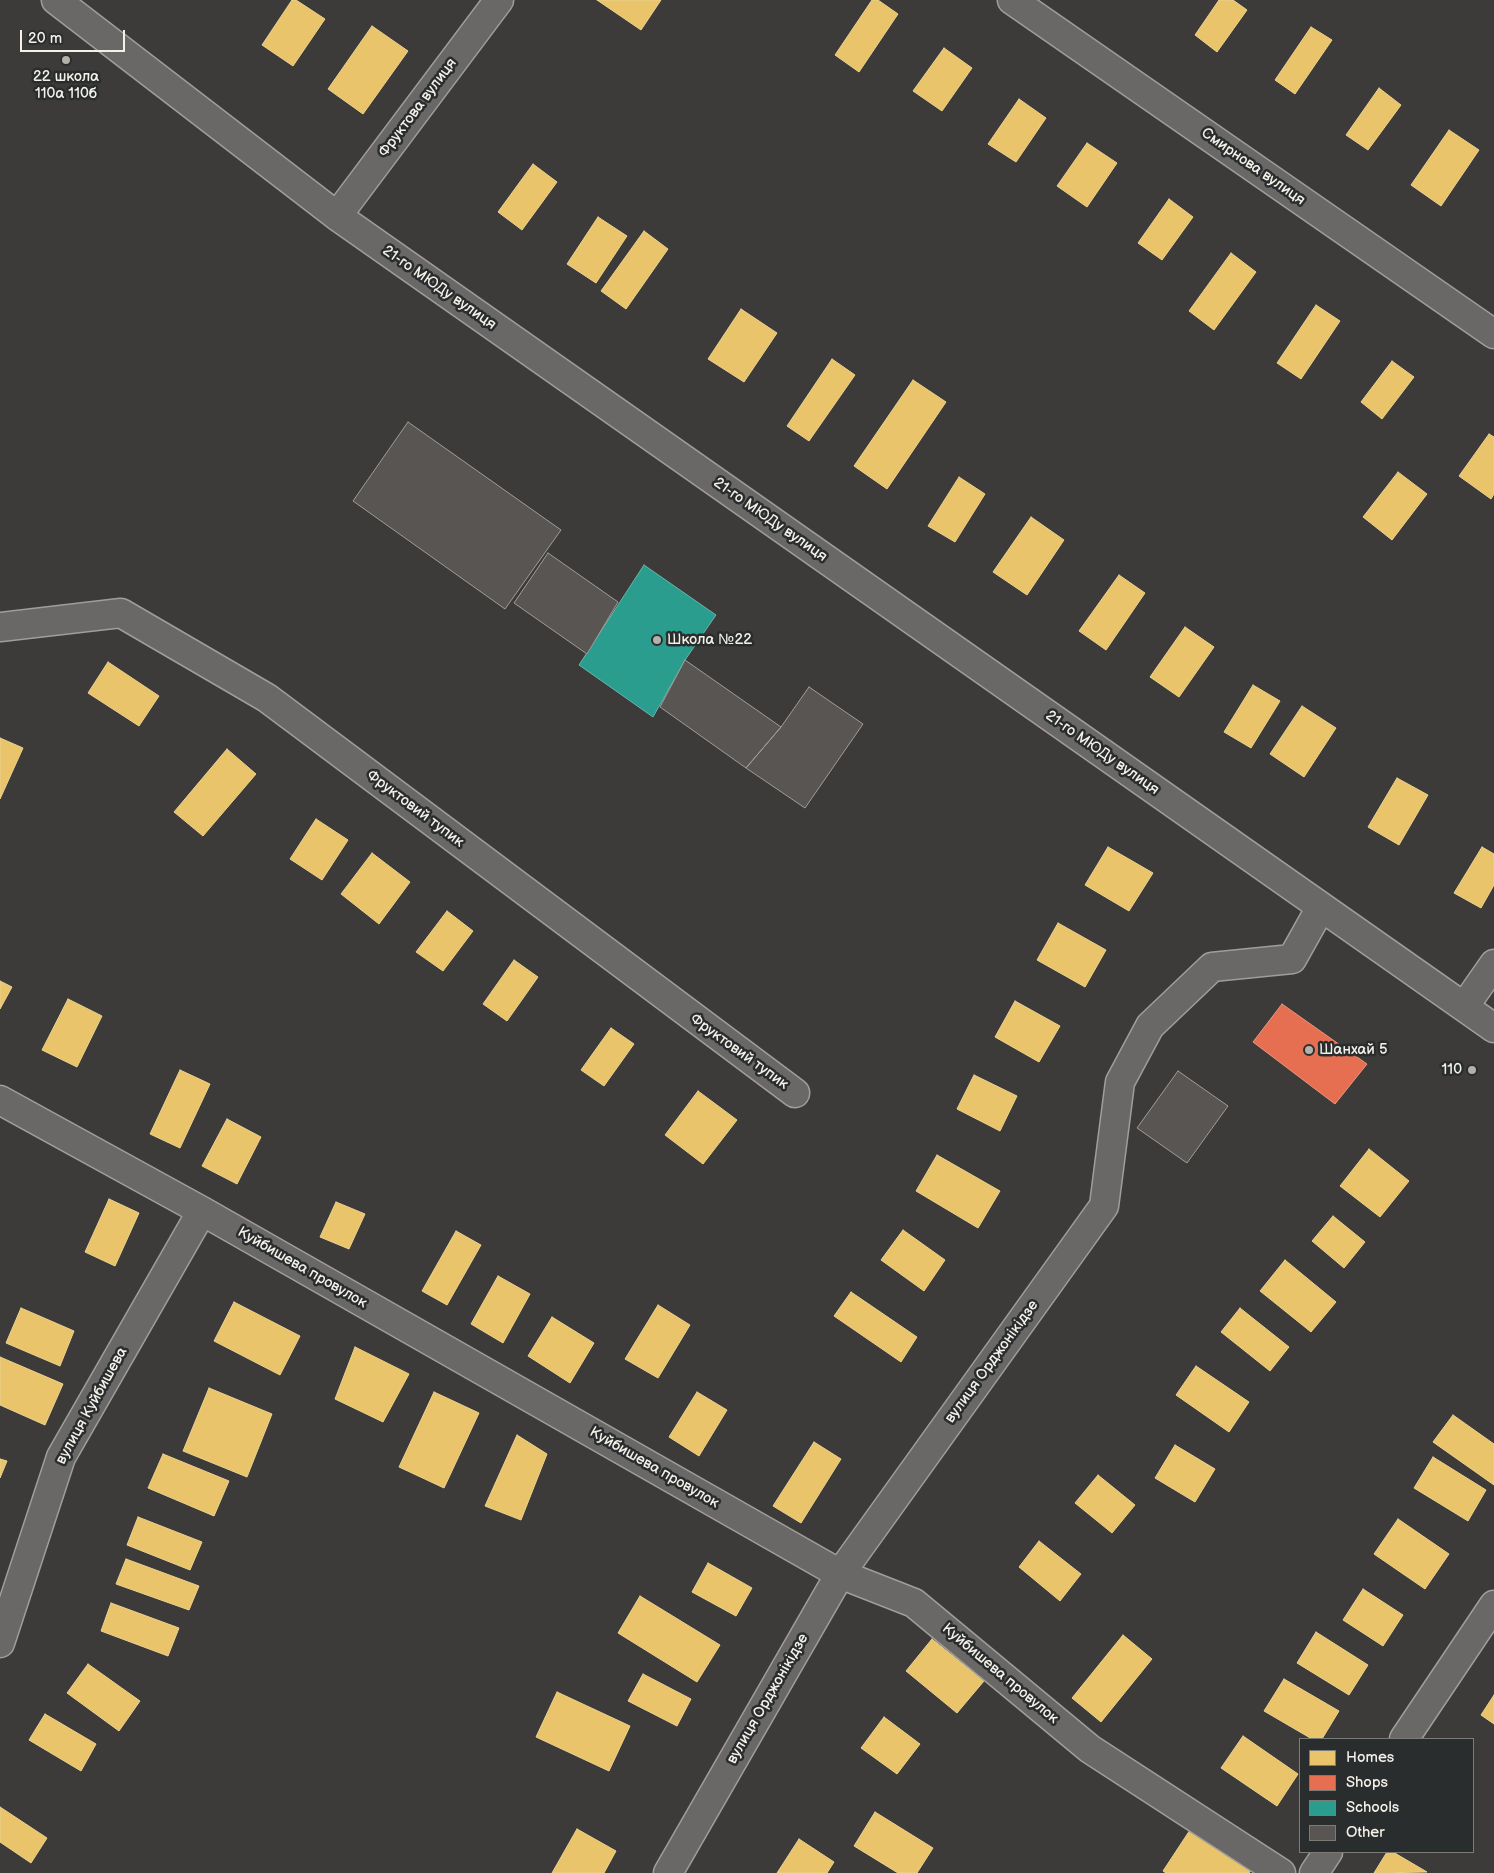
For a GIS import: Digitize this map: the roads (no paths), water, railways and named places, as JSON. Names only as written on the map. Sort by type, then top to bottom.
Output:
[{"type":"street","name":"21-го МЮДу вулиця","points":[[56,0],[337,216],[1494,1028]]},
{"type":"street","name":"Фруктова вулиця","points":[[337,216],[499,0]]},
{"type":"street","name":"Смирнова вулиця","points":[[1012,0],[1494,334]]},
{"type":"street","name":"Фруктовий тупик","points":[[0,627],[121,613],[258,693],[796,1094]]},
{"type":"street","name":"вулиця Орджонікідзе","points":[[668,1873],[840,1574],[1104,1206],[1120,1082],[1150,1026],[1212,967],[1292,959],[1321,907]]},
{"type":"street","points":[[1464,1007],[1494,964]]},
{"type":"street","name":"Куйбишева провулок","points":[[0,1100],[202,1211],[840,1574],[914,1603],[1090,1749],[1281,1873]]},
{"type":"street","name":"вулиця Куйбишева","points":[[0,1643],[61,1457],[202,1211]]},
{"type":"street","points":[[1405,1738],[1494,1605]]},
{"type":"street","points":[[1314,1873],[1327,1853]]},
{"type":"place","name":"22 школа 110а 110б","points":[[66,60]]},
{"type":"place","name":"Школа №22","points":[[657,640]]},
{"type":"place","name":"Шанхай 5","points":[[1309,1050]]},
{"type":"place","name":"110","points":[[1472,1070]]}]
